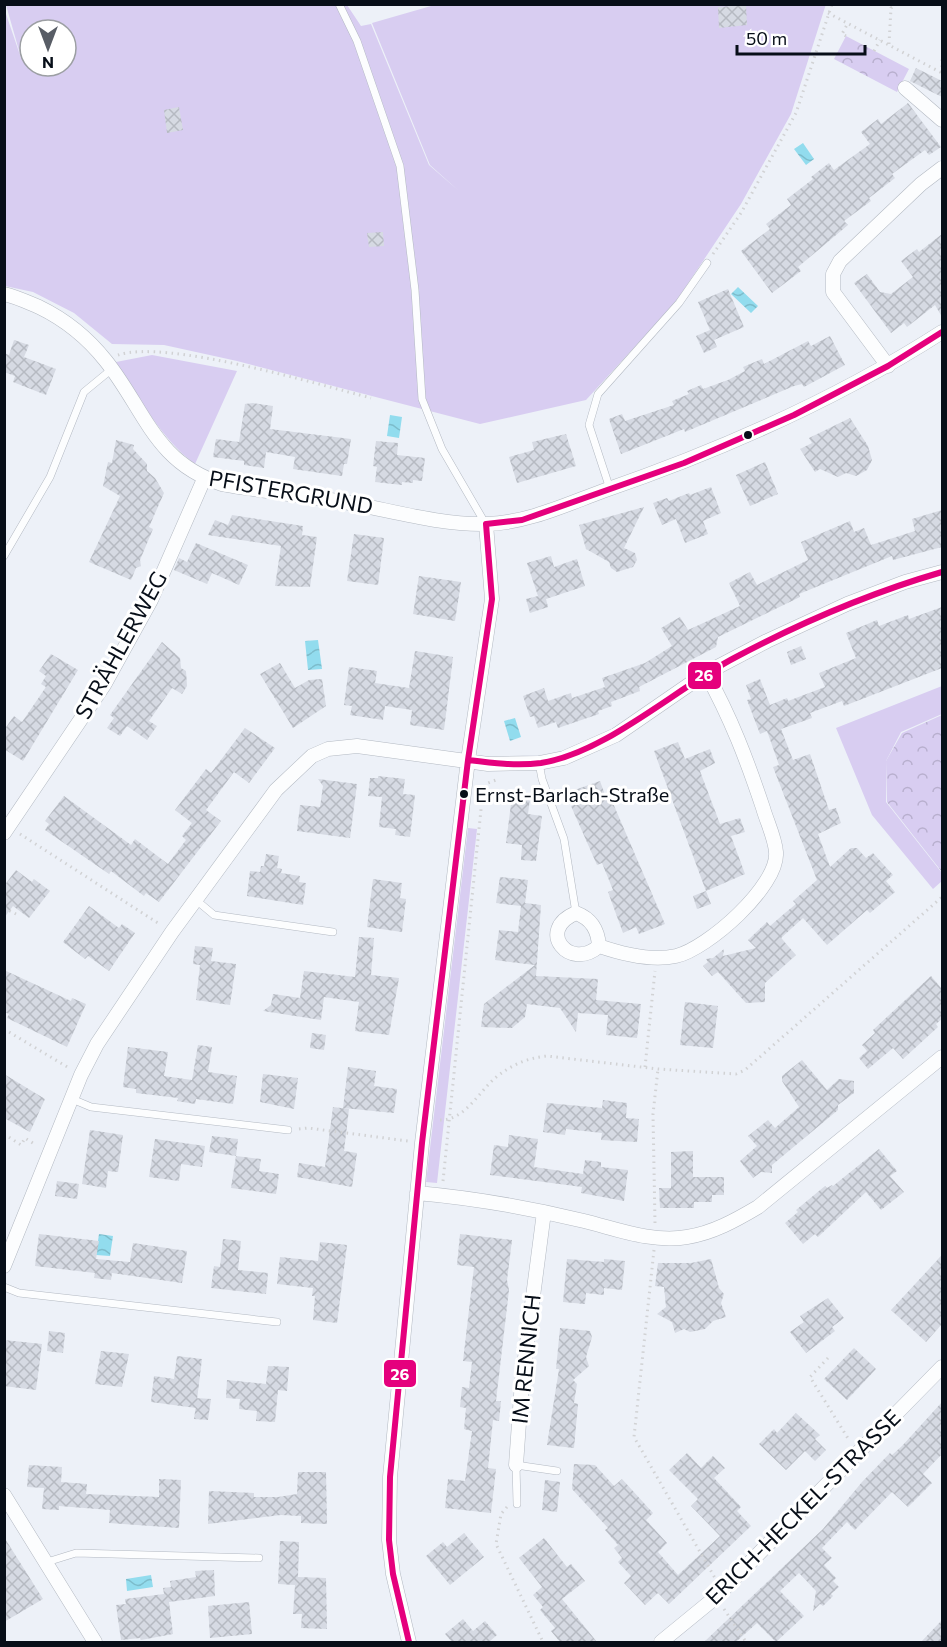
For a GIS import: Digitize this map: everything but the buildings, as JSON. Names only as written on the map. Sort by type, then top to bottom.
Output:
[{"type":"street","points":[[905,88],[942,120]]},
{"type":"street","points":[[888,366],[832,292],[833,274],[840,261],[921,184],[942,168]]},
{"type":"street","name":"PFISTERGRUND","points":[[4,294],[60,317],[84,336],[109,365],[157,441],[180,464],[204,479],[222,484],[337,501],[448,522],[486,524],[522,520],[684,463],[794,416],[888,366],[942,332]]},
{"type":"street","name":"STRÄHLERWEG","points":[[4,833],[104,685],[151,600],[204,479]]},
{"type":"street","points":[[409,1642],[393,1574],[389,1540],[390,1477],[422,1143],[468,760],[492,599],[486,524]]},
{"type":"street","points":[[4,1266],[81,1076],[119,1008],[276,790],[312,756],[328,749],[357,746],[488,764],[539,763],[564,758],[598,745],[706,673],[847,604],[905,582],[942,572]]},
{"type":"street","points":[[599,946],[593,924],[576,913],[562,921],[559,926],[557,937],[560,946],[574,954],[583,955],[599,946],[619,953],[657,957],[687,953],[712,936],[763,891],[772,876],[777,851],[733,724],[706,673]]},
{"type":"street","points":[[417,1193],[544,1212],[655,1238],[686,1238],[724,1226],[759,1207],[942,1057]]},
{"type":"street","name":"IM RENNICH","points":[[516,1465],[522,1381],[544,1212]]},
{"type":"street","name":"ERICH-HECKEL-STRASSE","points":[[661,1642],[716,1596],[942,1367]]},
{"type":"street","points":[[4,1495],[95,1642]]},
{"type":"lane","points":[[339,4],[357,41],[400,166],[415,290],[422,399],[442,449],[486,524]]},
{"type":"lane","points":[[609,489],[589,425],[598,394],[679,303],[707,263]]},
{"type":"lane","points":[[4,556],[50,477],[84,392],[109,365]]},
{"type":"lane","points":[[539,763],[542,779],[564,839],[576,913]]},
{"type":"lane","points":[[196,900],[214,915],[333,932]]},
{"type":"lane","points":[[72,1099],[91,1107],[288,1130]]},
{"type":"lane","points":[[4,1287],[19,1293],[277,1322]]},
{"type":"lane","points":[[517,1504],[516,1465],[557,1471]]},
{"type":"lane","points":[[47,1562],[76,1553],[259,1558]]},
{"type":"path","points":[[707,263],[741,213],[796,113],[832,4]]},
{"type":"path","points":[[889,44],[891,8],[897,4]]},
{"type":"path","points":[[828,13],[942,73],[942,58]]},
{"type":"path","points":[[846,36],[842,34],[848,22]]},
{"type":"path","points":[[874,51],[880,40]]},
{"type":"path","points":[[109,365],[121,354],[149,351],[242,366],[371,398]]},
{"type":"path","points":[[442,1195],[483,790],[488,783]]},
{"type":"path","points":[[19,834],[172,932]]},
{"type":"path","points":[[425,1120],[457,1118],[495,1078],[524,1060],[547,1056],[725,1075],[745,1070],[942,897]]},
{"type":"path","points":[[4,908],[16,914]]},
{"type":"path","points":[[645,1067],[657,957]]},
{"type":"path","points":[[4,1029],[81,1076]]},
{"type":"path","points":[[658,1069],[653,1114],[655,1238],[634,1437],[708,1567]]},
{"type":"path","points":[[288,1130],[308,1128],[422,1143]]},
{"type":"path","points":[[4,1134],[21,1145],[24,1138],[51,1154]]},
{"type":"path","points":[[828,1358],[810,1377],[844,1434]]},
{"type":"path","points":[[517,1504],[506,1507],[501,1514],[496,1544],[543,1642]]},
{"type":"path","points":[[716,1596],[746,1642]]},
{"type":"green space","points":[[438,4],[826,4],[791,114],[741,204],[675,303],[586,400],[480,424],[237,361],[164,345],[112,344],[74,313],[33,292],[5,286],[4,8],[18,49],[18,78],[78,78],[78,18],[18,18],[18,47],[6,5],[347,5],[361,26],[371,24],[429,165],[459,191],[430,165],[372,23]]},
{"type":"green space","points":[[846,36],[909,69],[897,92],[834,59]]},
{"type":"green space","points":[[152,355],[237,371],[195,464],[161,430],[116,362]]},
{"type":"green space","points":[[942,686],[942,714],[901,732],[886,761],[886,802],[942,873],[942,881],[933,889],[872,815],[836,728]]},
{"type":"green space","points":[[942,715],[942,872],[887,802],[886,761],[902,733]]},
{"type":"green space","points":[[468,828],[477,829],[437,1183],[426,1182]]},
{"type":"water","points":[[803,143],[814,159],[806,165],[794,149]]},
{"type":"water","points":[[738,287],[758,306],[751,313],[731,294]]},
{"type":"water","points":[[390,415],[402,417],[399,438],[387,436]]},
{"type":"water","points":[[318,640],[322,669],[308,670],[305,641]]},
{"type":"water","points":[[515,718],[521,737],[510,741],[504,721]]},
{"type":"water","points":[[99,1234],[113,1236],[110,1256],[96,1255]]},
{"type":"water","points":[[151,1575],[153,1587],[127,1591],[126,1579]]},
{"type":"transit line","name":"26","points":[[409,1642],[393,1574],[389,1540],[390,1477],[422,1143],[468,760],[492,599],[486,524],[522,520],[684,463],[794,415],[888,366],[942,332]]},
{"type":"transit line","name":"26","points":[[468,760],[522,764],[541,763],[566,757],[615,733],[713,670],[761,644],[863,599],[942,572]]},
{"type":"place","name":"Ernst-Barlach-Straße","points":[[464,794]]}]
